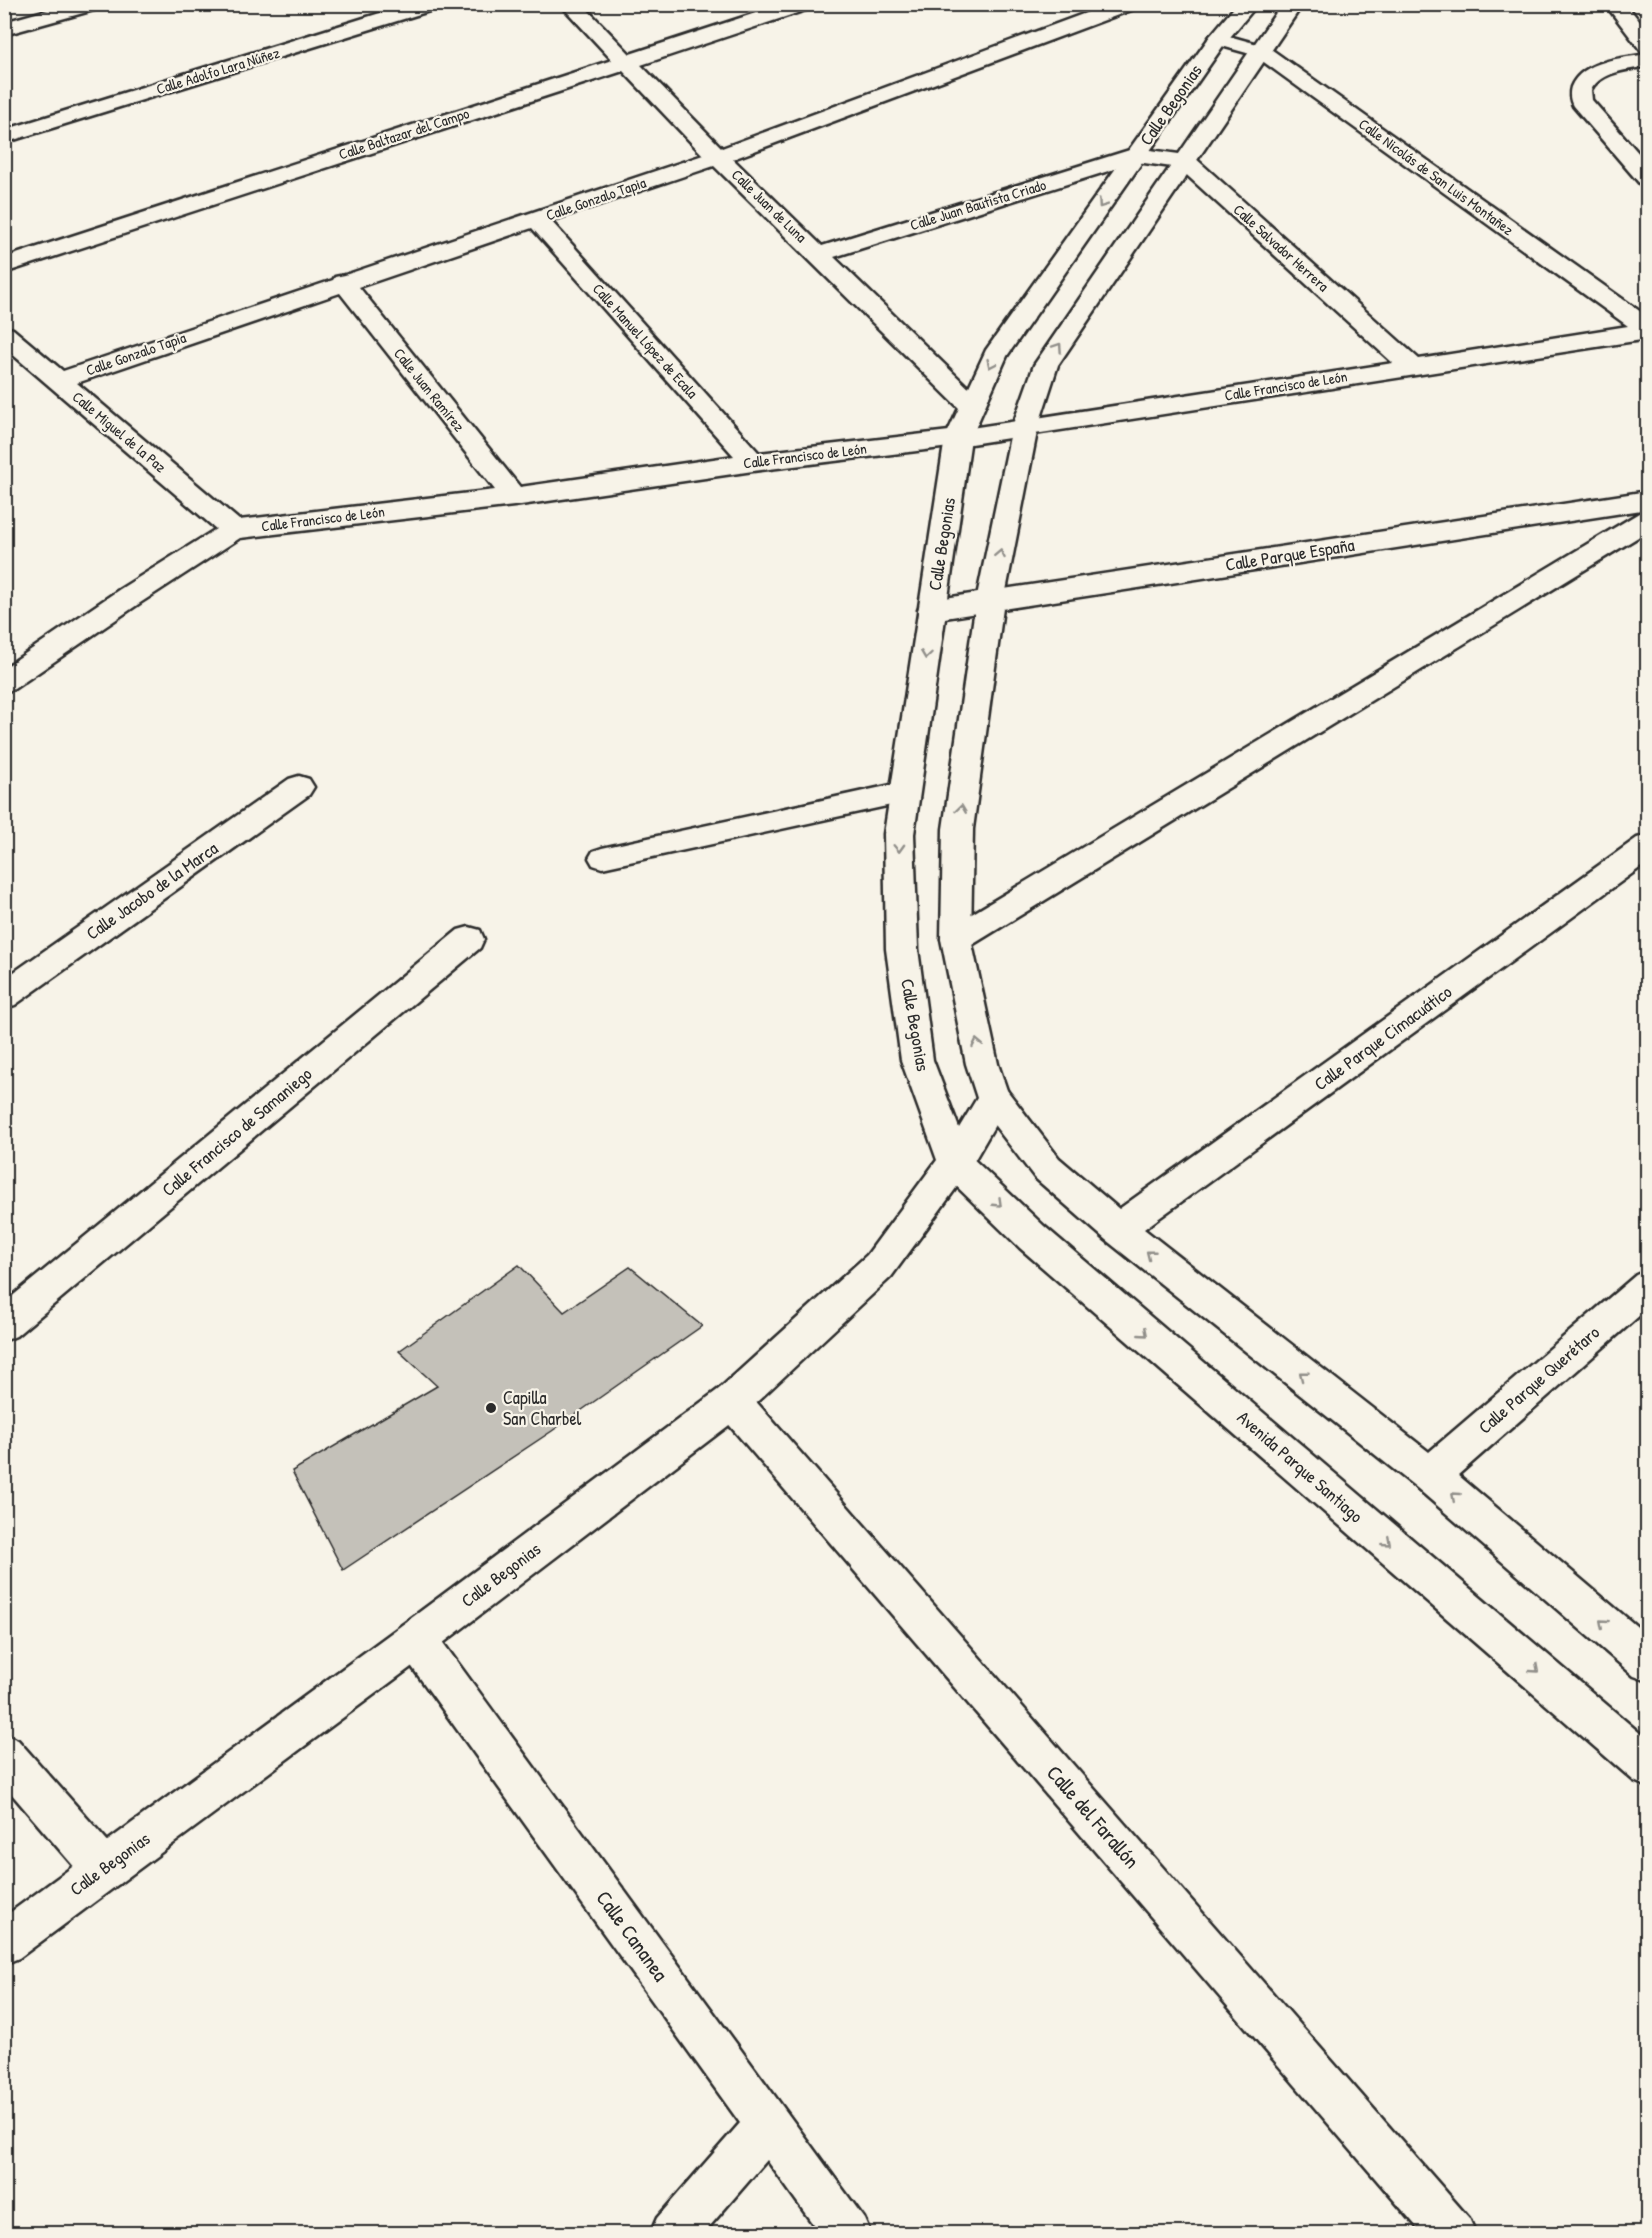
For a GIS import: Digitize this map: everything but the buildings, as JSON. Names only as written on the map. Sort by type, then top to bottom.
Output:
[{"type":"street","points":[[4,29],[94,4]]},
{"type":"street","name":"Calle Adolfo Lara Núñez","points":[[4,137],[432,4]]},
{"type":"street","name":"Calle Juan de Luna","points":[[570,4],[718,157],[971,405]]},
{"type":"street","name":"Calle Baltazar del Campo","points":[[4,266],[805,4]]},
{"type":"street","name":"Calle Gonzalo Tapia","points":[[58,381],[344,282],[718,157],[1130,4]]},
{"type":"street","name":"Calle Begonias","points":[[955,1163],[917,1060],[902,949],[899,834],[958,438],[995,355],[1218,39],[1248,4]]},
{"type":"street","points":[[1293,4],[1046,365],[1025,427],[990,601],[958,829],[956,939],[982,1064],[994,1099],[1047,1168],[1118,1229],[1430,1475],[1647,1662]]},
{"type":"street","points":[[1615,4],[1647,47]]},
{"type":"street","name":"Calle Nicolás de San Luis Montañez","points":[[1218,39],[1261,51],[1647,330]]},
{"type":"street","points":[[1647,60],[1595,73],[1586,78],[1579,93],[1581,101],[1647,179]]},
{"type":"street","points":[[1136,155],[1186,162]]},
{"type":"street","name":"Calle Juan Bautista Criado","points":[[819,254],[1136,155]]},
{"type":"street","name":"Calle Salvador Herrera","points":[[1186,162],[1413,366]]},
{"type":"street","name":"Calle Manuel López de Ecala","points":[[537,219],[753,462]]},
{"type":"street","name":"Calle Juan Ramírez","points":[[344,282],[514,496]]},
{"type":"street","name":"Calle Francisco de León","points":[[4,682],[130,596],[234,530],[514,496],[753,462],[958,438],[1647,330]]},
{"type":"street","name":"Calle Miguel de la Paz","points":[[4,334],[234,530]]},
{"type":"street","name":"Calle Parque España","points":[[932,610],[1647,500]]},
{"type":"street","points":[[956,939],[1647,519]]},
{"type":"street","name":"Calle Jacobo de la Marca","points":[[4,996],[299,787]]},
{"type":"street","name":"Calle Parque Cimacuático","points":[[1118,1229],[1647,846]]},
{"type":"street","name":"Calle Francisco de Samaniego","points":[[4,1325],[469,939]]},
{"type":"street","name":"Calle Begonias","points":[[4,1942],[416,1639],[732,1401],[879,1266],[955,1163],[994,1099]]},
{"type":"street","name":"Avenida Parque Santiago","points":[[955,1163],[1032,1237],[1647,1767]]},
{"type":"street","name":"Calle Parque Querétaro","points":[[1430,1475],[1647,1286]]},
{"type":"street","name":"Calle del Farallón","points":[[732,1401],[1453,2234]]},
{"type":"street","name":"Calle Cananea","points":[[416,1639],[848,2234]]},
{"type":"street","points":[[4,1754],[104,1869]]},
{"type":"street","points":[[673,2234],[769,2124]]},
{"type":"lane","points":[[602,858],[905,792]]},
{"type":"place","name":"Capilla San Charbel","points":[[491,1408]]}]
